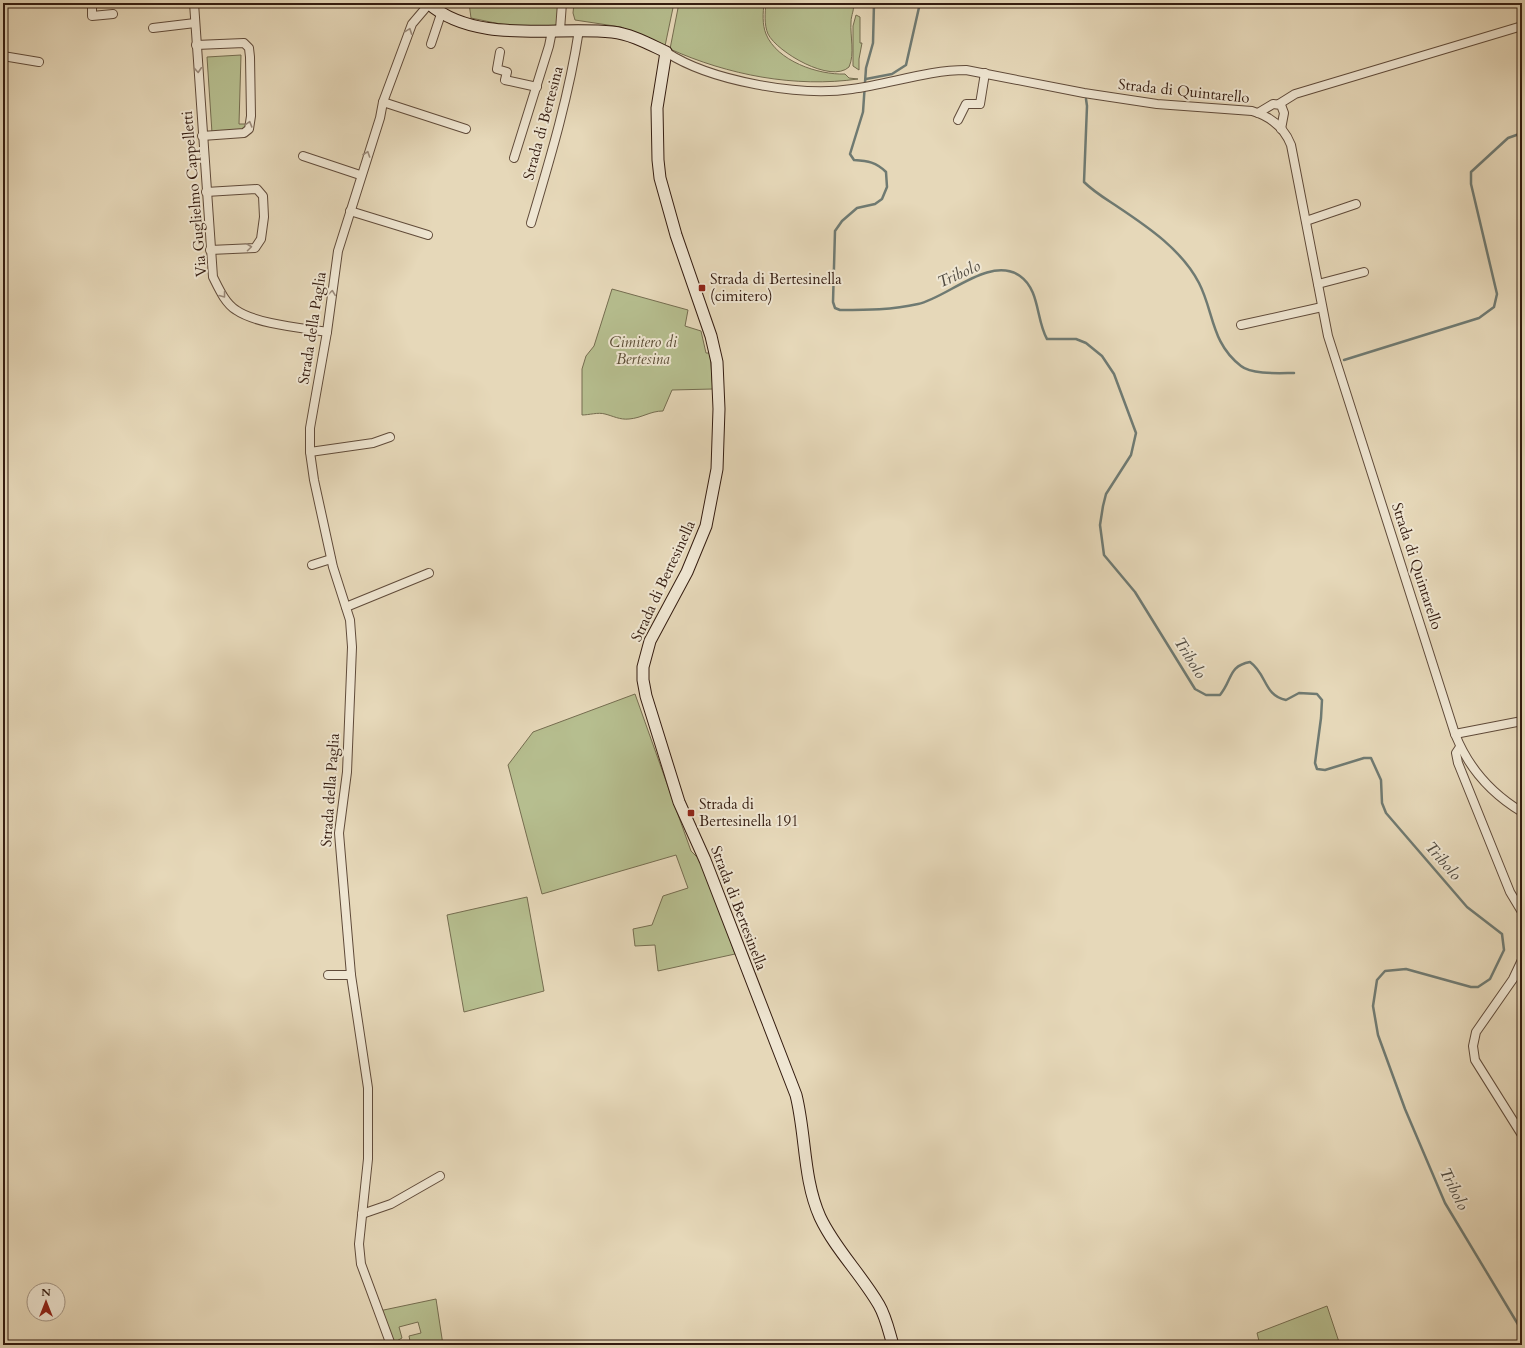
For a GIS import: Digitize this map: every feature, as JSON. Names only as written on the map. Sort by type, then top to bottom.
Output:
[{"type":"street","points":[[92,3],[92,16],[113,14]]},
{"type":"street","name":"Via Guglielmo Cappelletti","points":[[194,3],[213,278],[220,293],[236,310],[255,319],[327,332]]},
{"type":"street","name":"Strada di Bertesina","points":[[514,158],[549,46],[556,30],[562,3]]},
{"type":"street","points":[[428,4],[461,22],[493,29],[531,32],[579,30],[626,35],[666,52]]},
{"type":"street","name":"Strada della Paglia","points":[[391,1345],[361,1264],[359,1244],[368,1159],[368,1088],[351,975],[339,833],[347,772],[352,647],[350,620],[331,559],[314,480],[310,452],[310,428],[327,332],[338,252],[360,175],[380,118],[383,102],[412,24],[428,4]]},
{"type":"street","points":[[431,44],[440,17],[444,13]]},
{"type":"street","points":[[153,28],[195,23]]},
{"type":"street","points":[[1258,113],[1267,106],[1279,104],[1295,94],[1522,26]]},
{"type":"street","name":"Strada di Bertesina","points":[[532,223],[562,118],[573,71],[579,30]]},
{"type":"street","points":[[196,45],[244,43],[249,48],[250,57],[251,116],[249,129],[244,133],[202,136]]},
{"type":"street","name":"Strada di Bertesina","points":[[500,52],[497,69],[507,72],[505,80],[536,87]]},
{"type":"street","name":"Strada di Quintarello","points":[[666,52],[678,59],[721,75],[765,86],[808,91],[865,87],[957,70],[985,73],[1084,93],[1157,104],[1245,110],[1258,113],[1269,118],[1281,129],[1291,145],[1328,336],[1455,734],[1460,747],[1483,780],[1509,804],[1522,812]]},
{"type":"street","name":"Strada di Bertesinella","points":[[666,52],[658,108],[658,160],[660,178],[676,236],[711,336],[717,362],[719,409],[717,469],[710,511],[698,547],[656,628],[646,653],[643,667],[646,696],[679,802],[705,860],[796,1095],[803,1129],[807,1169],[812,1194],[819,1215],[831,1238],[879,1306],[893,1345]]},
{"type":"street","points":[[3,56],[39,62]]},
{"type":"street","points":[[958,120],[966,104],[980,104],[985,73]]},
{"type":"street","points":[[383,102],[466,129]]},
{"type":"street","points":[[1279,104],[1283,108],[1284,113],[1281,129]]},
{"type":"street","points":[[303,156],[360,175]]},
{"type":"street","points":[[206,192],[257,189],[263,196],[264,217],[261,239],[255,248],[210,250]]},
{"type":"street","points":[[1306,221],[1356,204]]},
{"type":"street","points":[[350,210],[428,235]]},
{"type":"street","points":[[1318,284],[1364,272]]},
{"type":"street","points":[[1241,325],[1322,307]]},
{"type":"street","points":[[310,452],[374,443],[390,437]]},
{"type":"street","points":[[312,565],[331,559]]},
{"type":"street","points":[[346,607],[429,573]]},
{"type":"street","points":[[1455,734],[1522,721]]},
{"type":"street","points":[[1460,747],[1456,753],[1458,763],[1510,892],[1522,912]]},
{"type":"street","points":[[1522,960],[1513,979],[1476,1032],[1473,1046],[1475,1060],[1522,1135]]},
{"type":"street","points":[[328,975],[351,975]]},
{"type":"street","points":[[362,1214],[391,1204],[440,1176]]},
{"type":"green space","points":[[469,3],[564,3],[561,23],[541,28],[529,28],[471,18]]},
{"type":"green space","points":[[574,3],[674,3],[665,46],[621,27],[575,20],[573,13]]},
{"type":"green space","points":[[679,3],[764,3],[763,18],[766,34],[771,44],[779,52],[789,59],[811,69],[834,74],[845,74],[849,78],[858,79],[810,82],[762,77],[715,66],[670,49]]},
{"type":"green space","points":[[766,3],[853,3],[854,8],[851,22],[852,56],[849,67],[841,71],[830,72],[818,69],[805,64],[782,49],[768,34],[765,19]]},
{"type":"green space","points":[[856,15],[860,17],[860,43],[862,43],[859,59],[859,70],[853,66],[853,26]]},
{"type":"green space","points":[[241,55],[239,124],[247,124],[244,131],[212,133],[207,57]]},
{"type":"green space","name":"Cimitero di Bertesina","points":[[612,289],[688,310],[685,326],[701,331],[706,353],[710,353],[713,389],[672,390],[663,411],[629,419],[623,419],[602,413],[582,415],[582,369],[586,356],[594,346]]},
{"type":"green space","points":[[635,694],[691,851],[704,864],[735,954],[658,971],[655,945],[635,946],[633,929],[652,925],[663,896],[688,888],[676,855],[542,894],[508,765],[533,732]]},
{"type":"green space","points":[[527,897],[544,991],[464,1012],[447,915]]},
{"type":"green space","points":[[436,1299],[443,1345],[422,1345],[421,1342],[413,1345],[396,1345],[410,1341],[409,1336],[421,1333],[418,1322],[399,1327],[402,1338],[393,1343],[379,1311]]},
{"type":"green space","points":[[1327,1306],[1340,1345],[1260,1345],[1257,1333]]},
{"type":"waterway","name":"Tribolo","points":[[874,3],[873,43],[866,68],[863,112],[850,154],[854,160],[872,163],[879,166],[886,172],[887,187],[882,199],[875,204],[857,208],[842,221],[835,231],[833,302],[835,308],[840,310],[879,309],[918,304],[982,274],[995,271],[1008,271],[1020,276],[1031,289],[1047,339],[1076,339],[1086,343],[1102,356],[1114,374],[1136,433],[1131,455],[1106,494],[1100,525],[1104,555],[1135,592],[1195,689],[1206,695],[1220,695],[1234,670],[1243,664],[1250,662],[1260,672],[1273,694],[1279,698],[1286,700],[1299,693],[1317,694],[1322,700],[1315,763],[1317,769],[1325,770],[1364,758],[1371,758],[1381,780],[1382,803],[1386,813],[1467,907],[1502,934],[1504,950],[1490,979],[1478,987],[1471,987],[1406,969],[1385,971],[1377,980],[1373,1006],[1378,1035],[1405,1109],[1445,1203],[1522,1331]]},
{"type":"waterway","points":[[866,79],[892,74],[906,65],[920,3]]},
{"type":"waterway","points":[[1086,99],[1084,182],[1152,231],[1183,260],[1199,283],[1218,337],[1231,357],[1241,366],[1252,371],[1294,373]]},
{"type":"waterway","points":[[1344,360],[1479,318],[1494,307],[1497,294],[1471,184],[1471,172],[1508,138],[1522,133]]},
{"type":"place","name":"Strada di Bertesinella (cimitero)","points":[[702,288]]},
{"type":"place","name":"Strada di Bertesinella 191","points":[[691,813]]}]
